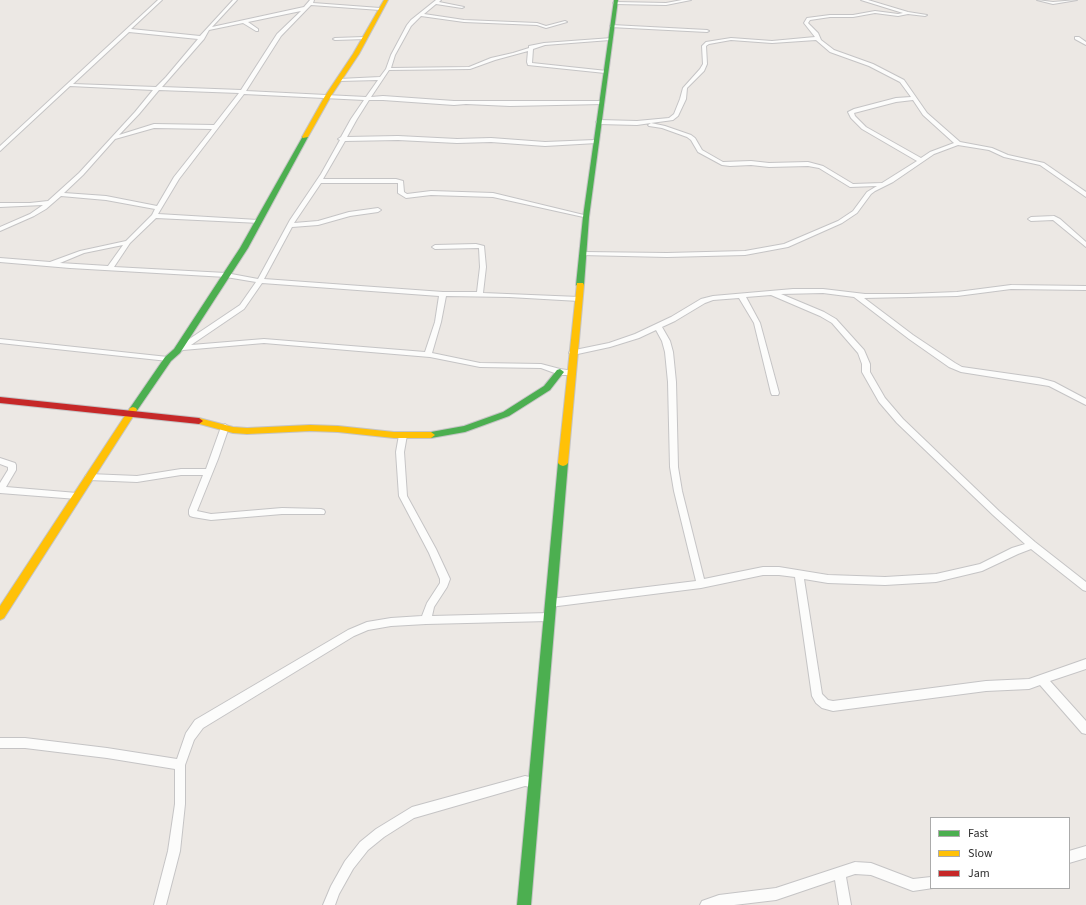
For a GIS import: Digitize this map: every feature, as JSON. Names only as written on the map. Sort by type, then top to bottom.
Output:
[{"type":"street","points":[[0,149],[160,0]]},
{"type":"street","points":[[0,229],[32,215],[60,194],[81,174],[112,138],[138,113],[150,96],[235,0]]},
{"type":"street","points":[[180,349],[244,248],[328,96],[386,0]]},
{"type":"street","points":[[524,905],[550,603],[586,217],[615,2],[666,4],[689,0]]},
{"type":"street","points":[[863,0],[908,13],[925,15]]},
{"type":"street","points":[[1039,0],[1049,3],[1075,0]]},
{"type":"street","points":[[0,615],[130,414],[168,359],[180,349],[242,307],[260,281],[291,225],[319,181],[341,139],[366,99],[388,69],[400,42],[413,21],[438,2],[462,6]]},
{"type":"street","points":[[208,29],[227,24],[245,22],[310,4],[380,9]]},
{"type":"street","points":[[110,268],[128,242],[154,216],[176,178],[243,92],[279,35],[310,4]]},
{"type":"street","points":[[908,13],[898,15],[871,12],[853,16],[830,16],[810,19],[806,23],[823,45],[832,51],[871,65],[902,82],[915,98],[925,114],[958,143],[990,149],[1006,156],[1042,164],[1086,195]]},
{"type":"street","points":[[420,15],[464,21],[537,24],[546,27],[565,22]]},
{"type":"street","points":[[245,22],[256,30]]},
{"type":"street","points":[[612,26],[706,31]]},
{"type":"street","points":[[128,30],[202,38]]},
{"type":"street","points":[[335,39],[364,38]]},
{"type":"street","points":[[599,122],[637,123],[671,119],[676,115],[678,108],[684,99],[685,88],[702,70],[705,64],[704,46],[708,42],[731,39],[758,42],[818,38]]},
{"type":"street","points":[[1077,38],[1086,44]]},
{"type":"street","points":[[388,69],[470,68],[544,44],[610,39]]},
{"type":"street","points":[[531,47],[530,64],[605,72]]},
{"type":"street","points":[[339,80],[381,78]]},
{"type":"street","points":[[70,85],[328,96],[366,99],[383,98],[431,102],[510,104],[601,103]]},
{"type":"street","points":[[915,98],[896,100],[851,112],[853,117],[864,128],[920,160]]},
{"type":"street","points":[[637,123],[662,127],[689,136],[693,139],[700,152],[722,163],[751,163],[769,165],[808,164],[821,168],[852,186],[885,184]]},
{"type":"street","points":[[112,138],[154,126],[215,127]]},
{"type":"street","points":[[341,139],[392,138],[457,141],[491,140],[545,144],[595,142]]},
{"type":"street","points":[[583,254],[667,255],[745,253],[786,246],[845,218],[860,207],[869,193],[932,153],[958,143]]},
{"type":"street","points":[[319,181],[396,181],[401,182],[401,193],[406,196],[431,194],[493,195],[586,217]]},
{"type":"street","points":[[60,194],[106,198],[159,208]]},
{"type":"street","points":[[0,205],[30,205],[50,202]]},
{"type":"street","points":[[291,225],[318,223],[349,214],[378,210]]},
{"type":"street","points":[[154,216],[258,222]]},
{"type":"street","points":[[1031,219],[1054,218],[1086,245]]},
{"type":"street","points":[[52,264],[82,252],[128,242]]},
{"type":"street","points":[[435,247],[482,247],[483,267],[480,294]]},
{"type":"street","points":[[0,260],[226,275],[260,281],[443,294],[480,294],[579,299]]},
{"type":"street","points":[[573,352],[610,345],[637,336],[673,320],[702,301],[713,298],[770,292],[823,291],[856,295],[908,296],[957,294],[1010,287],[1086,288]]},
{"type":"street","points":[[770,292],[822,314],[834,321],[861,352],[866,372],[882,400],[900,421],[996,513],[1032,545],[1086,587]]},
{"type":"street","points":[[428,355],[438,322],[443,294]]},
{"type":"street","points":[[741,295],[757,323],[775,393]]},
{"type":"street","points":[[856,295],[911,337],[952,365],[961,369],[1039,381],[1056,387],[1086,402]]},
{"type":"street","points":[[658,326],[669,352],[672,382],[674,467],[678,491],[701,584]]},
{"type":"street","points":[[180,349],[264,341],[428,355],[480,365],[534,366],[571,373]]},
{"type":"street","points":[[0,342],[168,359]]},
{"type":"street","points":[[0,400],[190,420],[233,430],[247,431],[310,428],[403,435],[448,433],[506,414],[547,388],[560,372]]},
{"type":"street","points":[[225,427],[192,514],[196,516],[211,517],[282,511],[321,512]]},
{"type":"street","points":[[403,435],[400,459],[403,496],[433,552],[445,579],[444,584],[430,606],[426,620]]},
{"type":"street","points":[[0,461],[12,465],[12,470],[0,490],[77,496]]},
{"type":"street","points":[[89,477],[138,479],[181,472],[208,472]]},
{"type":"street","points":[[550,603],[701,584],[763,572],[779,571],[828,579],[885,581],[936,578],[982,567],[1016,550],[1032,545]]},
{"type":"street","points":[[799,574],[818,696],[826,705],[841,705],[986,686],[1008,684],[1021,685],[1042,680],[1086,664]]},
{"type":"street","points":[[160,905],[174,851],[180,804],[180,765],[190,737],[199,724],[351,633],[367,626],[391,622],[426,620],[549,617]]},
{"type":"street","points":[[1042,680],[1086,730]]},
{"type":"street","points":[[0,743],[25,743],[107,753],[180,765]]},
{"type":"street","points":[[329,905],[335,890],[349,865],[364,846],[380,833],[412,812],[525,781],[535,783]]},
{"type":"street","points":[[1070,857],[1086,852]]},
{"type":"street","points":[[706,905],[719,901],[776,894],[855,868],[871,870],[913,885],[930,883]]},
{"type":"street","points":[[840,873],[845,905]]},
{"type":"traffic: fast","points":[[580,285],[586,217],[616,0]]},
{"type":"traffic: fast","points":[[133,410],[168,359],[177,351],[244,248],[305,137]]},
{"type":"traffic: fast","points":[[431,435],[465,429],[506,414],[547,388],[560,372]]},
{"type":"traffic: fast","points":[[524,905],[563,463]]},
{"type":"traffic: slow","points":[[305,137],[328,96],[356,54],[386,0]]},
{"type":"traffic: slow","points":[[563,463],[580,285]]},
{"type":"traffic: slow","points":[[0,615],[133,410]]},
{"type":"traffic: slow","points":[[199,421],[233,430],[247,431],[310,428],[338,429],[394,435],[431,435]]},
{"type":"traffic: jam","points":[[0,400],[199,421]]}]
